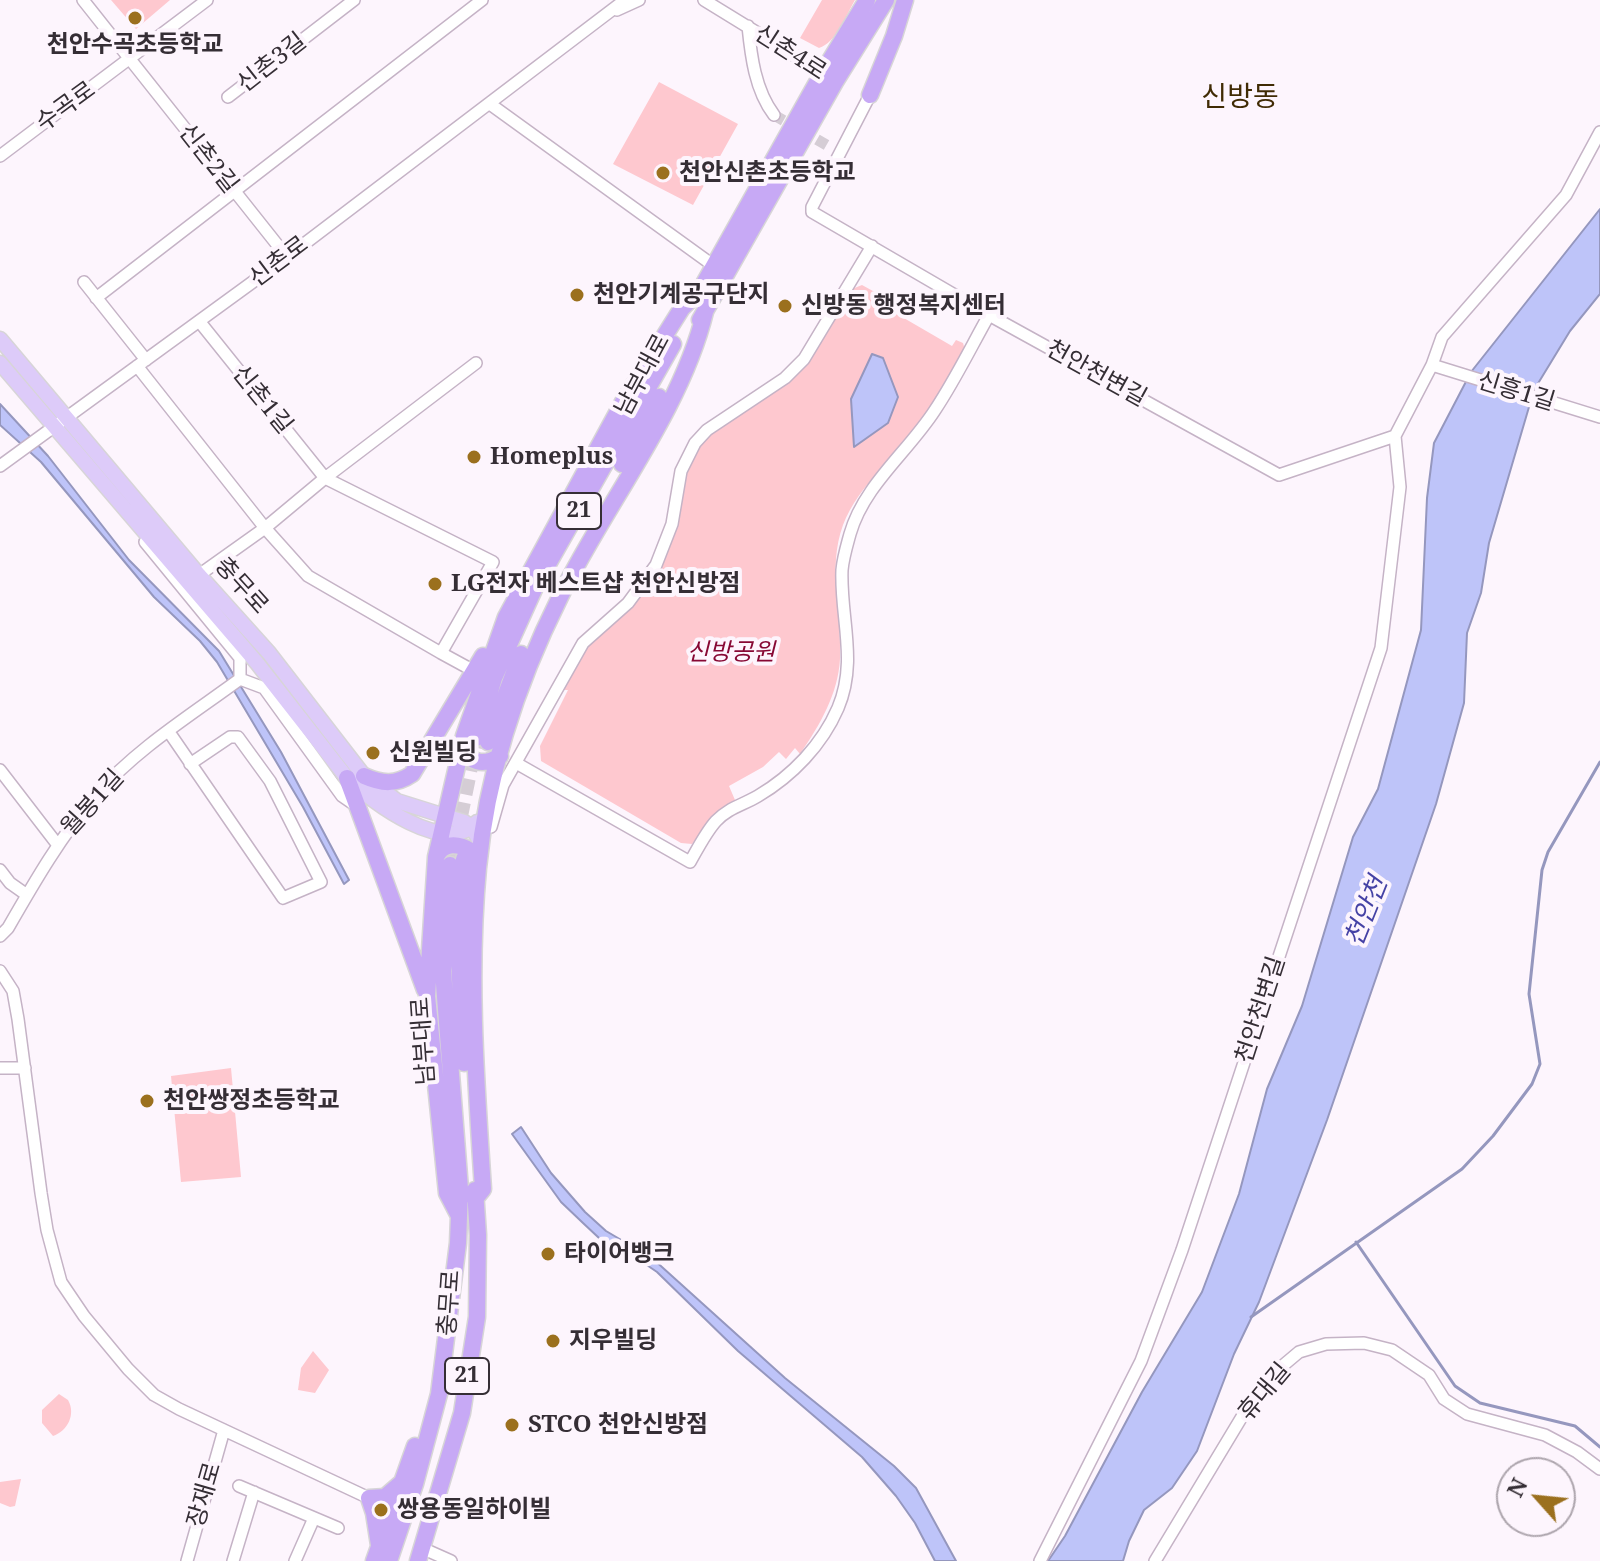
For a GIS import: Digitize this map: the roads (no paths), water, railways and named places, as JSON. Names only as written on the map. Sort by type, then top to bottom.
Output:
[{"type":"highway","name":"남부대로","points":[[475,742],[511,678],[549,594],[705,312],[867,0]]},
{"type":"highway","name":"남부대로","points":[[475,742],[494,678],[530,597],[690,314],[699,291],[829,77],[886,0]]},
{"type":"highway","points":[[870,95],[905,0]]},
{"type":"highway","points":[[458,1214],[447,1193],[427,996],[358,807],[356,777],[385,783],[396,782],[412,774],[506,617],[623,402],[682,308],[699,291]]},
{"type":"highway","points":[[427,996],[457,862],[481,843],[500,756],[522,681],[562,592],[648,441],[697,346],[705,312]]},
{"type":"highway","points":[[475,1199],[483,1189],[473,983],[457,862],[442,824],[475,742],[506,617]]},
{"type":"highway","points":[[475,742],[468,758],[486,763],[500,756]]},
{"type":"highway","name":"남부대로","points":[[457,862],[459,972],[475,1199]]},
{"type":"highway","name":"남부대로","points":[[457,862],[443,971],[460,1189],[458,1214]]},
{"type":"highway","name":"충무로","points":[[421,1555],[462,1413],[475,1330],[478,1235],[475,1199]]},
{"type":"highway","name":"충무로","points":[[381,1556],[404,1522],[439,1394],[451,1308],[458,1214]]},
{"type":"highway","points":[[381,1556],[418,1435],[439,1394]]},
{"type":"highway","points":[[381,1556],[369,1498],[385,1497],[405,1477]]},
{"type":"main road","name":"충무로","points":[[0,339],[199,575],[269,653],[356,777]]},
{"type":"main road","name":"충무로","points":[[0,363],[391,814],[407,822],[464,822],[472,827]]},
{"type":"main road","points":[[481,843],[472,827],[487,811]]},
{"type":"street","name":"신촌2길","points":[[83,0],[287,257]]},
{"type":"street","name":"수곡로","points":[[0,156],[207,0]]},
{"type":"street","name":"신촌3길","points":[[228,97],[354,0]]},
{"type":"street","points":[[96,298],[482,0]]},
{"type":"street","points":[[609,12],[617,0]]},
{"type":"street","name":"신촌로","points":[[0,466],[287,257],[625,0]]},
{"type":"street","points":[[609,12],[639,0]]},
{"type":"street","name":"신촌4로","points":[[704,0],[829,77]]},
{"type":"street","points":[[748,26],[751,58],[766,105],[774,115]]},
{"type":"street","name":"천안천변길","points":[[870,95],[836,150],[812,212],[989,315],[1279,475],[1395,436],[1400,487],[1381,648],[1182,1250],[1141,1361],[1040,1561]]},
{"type":"street","points":[[490,104],[714,266]]},
{"type":"street","points":[[1395,436],[1432,365],[1442,337],[1566,195],[1600,132]]},
{"type":"street","points":[[487,811],[583,643],[628,603],[656,565],[672,524],[681,471],[695,443],[707,430],[785,378],[804,359],[872,246]]},
{"type":"street","points":[[84,282],[265,528],[308,576],[474,671]]},
{"type":"street","points":[[516,763],[690,862],[714,822],[796,768],[821,738],[838,708],[845,684],[849,651],[842,568],[861,503],[937,409],[989,315]]},
{"type":"street","name":"신촌1길","points":[[199,321],[325,478],[493,562],[441,653]]},
{"type":"street","points":[[199,575],[265,528],[325,478],[476,363]]},
{"type":"street","name":"신흥1길","points":[[1432,365],[1600,417]]},
{"type":"street","points":[[119,502],[129,521],[160,561],[240,658],[240,679],[264,688],[336,789],[358,807]]},
{"type":"street","name":"월봉1길","points":[[0,936],[57,844],[98,793],[135,757],[240,679]]},
{"type":"street","points":[[169,732],[190,764],[283,898],[321,882],[270,781],[238,737],[230,737],[190,764]]},
{"type":"street","points":[[0,770],[57,844]]},
{"type":"street","points":[[473,983],[490,829],[503,785]]},
{"type":"street","points":[[0,870],[10,883],[27,895]]},
{"type":"street","points":[[0,971],[13,991],[45,1218],[61,1282],[84,1316],[154,1395],[369,1498]]},
{"type":"street","points":[[0,1068],[25,1068]]},
{"type":"street","name":"휴대길","points":[[1155,1561],[1243,1415],[1261,1392],[1280,1368],[1299,1352],[1326,1344],[1364,1343],[1392,1350],[1429,1375],[1444,1399],[1467,1414],[1545,1435],[1600,1469]]},
{"type":"street","name":"장재로","points":[[187,1561],[224,1430]]},
{"type":"street","points":[[239,1486],[338,1528]]},
{"type":"street","name":"장재로","points":[[233,1561],[254,1492]]},
{"type":"street","points":[[295,1561],[314,1518]]},
{"type":"street","points":[[421,1555],[451,1561]]},
{"type":"water","name":"천안천","points":[[1600,209],[1600,294],[1570,331],[1534,390],[1489,543],[1481,593],[1467,633],[1464,703],[1436,804],[1327,1120],[1259,1302],[1234,1354],[1197,1451],[1172,1488],[1144,1510],[1123,1561],[1048,1561],[1202,1292],[1239,1194],[1267,1089],[1302,1006],[1353,837],[1378,789],[1421,630],[1427,498],[1434,443],[1471,372]]},
{"type":"water","points":[[872,354],[883,358],[898,397],[888,423],[854,447],[851,399]]},
{"type":"water","points":[[0,404],[48,456],[129,560],[219,651],[281,752],[349,880],[344,884],[303,807],[217,662],[200,641],[154,597],[41,462],[0,425]]},
{"type":"water","points":[[521,1127],[551,1173],[585,1212],[606,1231],[652,1258],[785,1378],[894,1466],[916,1488],[956,1561],[935,1561],[915,1523],[862,1457],[738,1351],[657,1272],[599,1238],[561,1202],[512,1134]]},
{"type":"waterway","points":[[1251,1317],[1462,1169],[1493,1136],[1532,1084],[1540,1064],[1529,994],[1542,870],[1548,852],[1600,762]]},
{"type":"waterway","points":[[1356,1242],[1455,1386],[1480,1403],[1575,1426],[1600,1447]]},
{"type":"tunnel","points":[[774,115],[830,147]]},
{"type":"tunnel","points":[[450,865],[476,738]]},
{"type":"place","name":"천안수곡초등학교","points":[[135,18]]},
{"type":"place","name":"천안신촌초등학교","points":[[663,173]]},
{"type":"place","name":"천안기계공구단지","points":[[577,295]]},
{"type":"place","name":"신방동 행정복지센터","points":[[785,306]]},
{"type":"place","name":"Homeplus","points":[[474,457]]},
{"type":"place","name":"LG전자 베스트샵 천안신방점","points":[[435,584]]},
{"type":"place","name":"신원빌딩","points":[[373,753]]},
{"type":"place","name":"천안쌍정초등학교","points":[[147,1101]]},
{"type":"place","name":"타이어뱅크","points":[[548,1254]]},
{"type":"place","name":"지우빌딩","points":[[553,1341]]},
{"type":"place","name":"STCO 천안신방점","points":[[512,1425]]},
{"type":"place","name":"쌍용동일하이빌","points":[[381,1510]]},
{"type":"district","name":"신방동","points":[[1240,98]]},
{"type":"park label","name":"신방공원","points":[[731,653]]}]
